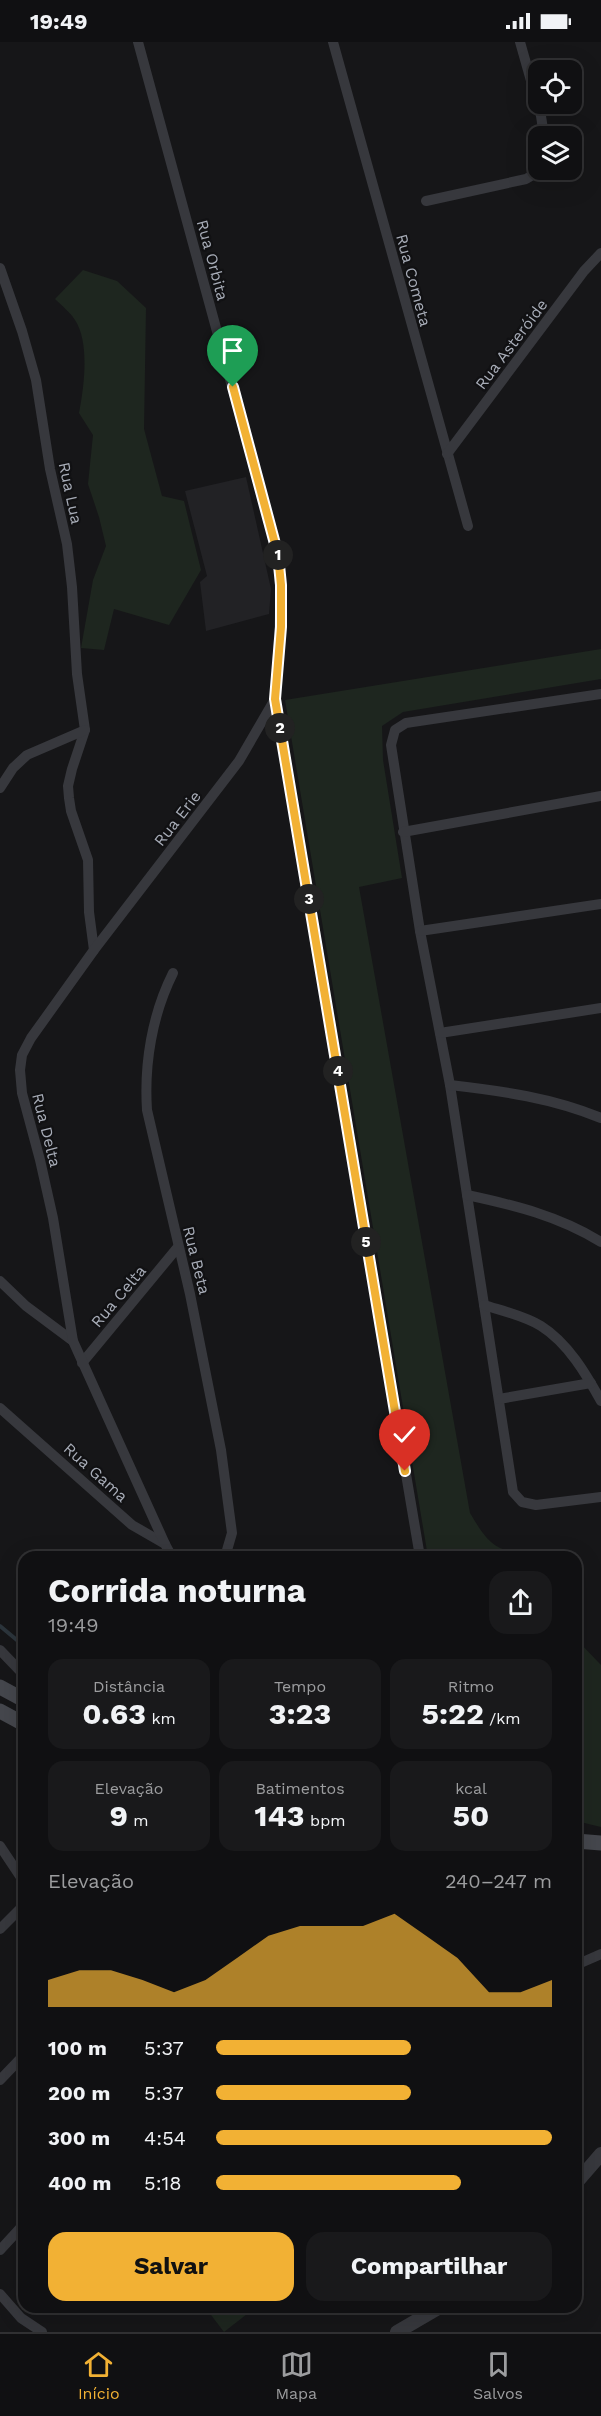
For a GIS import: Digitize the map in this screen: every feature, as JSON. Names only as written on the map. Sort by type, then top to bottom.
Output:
[{"type":"main road","points":[[0,1687],[18,1697]]},
{"type":"main road","points":[[0,1711],[18,1721]]},
{"type":"main road","points":[[582,1841],[601,1843]]},
{"type":"street","name":"Rua Orbita","points":[[138,42],[278,555],[281,617],[275,699]]},
{"type":"street","name":"Rua Cometa","points":[[333,42],[468,526]]},
{"type":"street","points":[[520,42],[542,126]]},
{"type":"street","points":[[426,201],[528,178]]},
{"type":"street","name":"Rua Asteróide","points":[[447,454],[584,271],[601,253]]},
{"type":"street","name":"Rua Lua","points":[[0,268],[36,380],[50,469],[67,544],[77,674],[84,730]]},
{"type":"street","points":[[601,694],[399,726],[395,730],[390,745],[420,932],[450,1085],[513,1492],[527,1505],[601,1497]]},
{"type":"street","name":"Rua Erie","points":[[94,950],[239,761],[275,699]]},
{"type":"street","points":[[275,699],[419,1551]]},
{"type":"street","points":[[0,788],[13,768],[27,755],[84,730]]},
{"type":"street","points":[[84,730],[68,786],[71,811],[88,860],[89,920],[94,950]]},
{"type":"street","points":[[403,831],[601,796]]},
{"type":"street","points":[[420,932],[601,904]]},
{"type":"street","name":"Rua Delta","points":[[94,950],[31,1038],[22,1055],[20,1071],[22,1093],[40,1160],[52,1218],[73,1341],[165,1544]]},
{"type":"street","name":"Rua Beta","points":[[173,973],[162,996],[151,1041],[145,1082],[147,1110],[190,1294],[221,1450],[232,1533],[227,1551]]},
{"type":"street","points":[[440,1033],[601,1008]]},
{"type":"street","points":[[450,1085],[511,1092],[582,1110],[601,1118]]},
{"type":"street","points":[[467,1195],[535,1210],[601,1242]]},
{"type":"street","name":"Rua Celta","points":[[82,1363],[178,1247]]},
{"type":"street","points":[[0,1281],[26,1306],[73,1341]]},
{"type":"street","points":[[484,1305],[540,1326],[558,1340],[591,1383],[601,1401]]},
{"type":"street","points":[[499,1399],[591,1383]]},
{"type":"street","name":"Rua Gama","points":[[0,1408],[132,1525],[165,1544]]},
{"type":"street","points":[[165,1544],[169,1551]]},
{"type":"street","points":[[0,1650],[18,1668]]},
{"type":"street","points":[[0,1846],[18,1873]]},
{"type":"street","points":[[0,1929],[18,1911]]},
{"type":"street","points":[[582,1962],[601,1954]]},
{"type":"street","points":[[0,2080],[18,2061]]},
{"type":"street","points":[[582,2176],[601,2154]]},
{"type":"street","points":[[0,2250],[18,2230]]},
{"type":"street","points":[[0,2294],[21,2318],[42,2332]]},
{"type":"street","points":[[397,2332],[430,2313]]},
{"type":"shaded area","points":[[83,270],[117,281],[146,308],[144,429],[162,496],[184,501],[201,570],[169,625],[114,609],[104,650],[81,648],[93,580],[106,546],[88,484],[93,435],[79,413],[84,378],[83,341],[75,320],[55,299]]},
{"type":"shaded area","points":[[246,477],[271,589],[269,614],[206,631],[200,582],[207,576],[185,491]]},
{"type":"shaded area","points":[[601,649],[601,679],[403,712],[382,726],[383,760],[402,878],[359,887],[470,1513],[488,1539],[508,1551],[427,1551],[285,700]]},
{"type":"shaded area","points":[[582,1645],[601,1665],[601,1827],[582,1822]]},
{"type":"shaded area","points":[[210,2313],[248,2313],[224,2332]]},
{"type":"waterway","points":[[0,1626],[18,1641]]},
{"type":"route","points":[[233,387],[278,555],[281,627],[275,699],[405,1471]]}]
